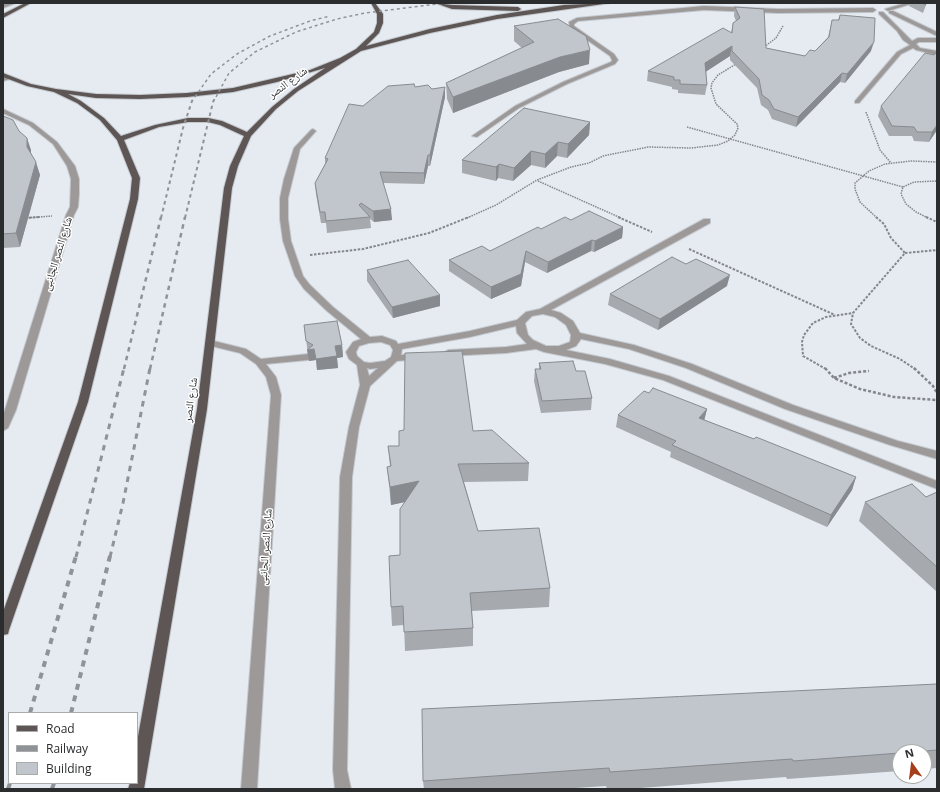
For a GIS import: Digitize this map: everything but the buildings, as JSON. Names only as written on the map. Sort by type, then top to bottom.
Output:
[{"type":"main road","points":[[3,16],[29,3]]},
{"type":"main road","points":[[4,77],[29,85],[56,91],[103,96],[140,97],[187,95],[233,90],[312,71],[342,59],[358,50],[377,32],[380,23],[380,14],[373,3]]},
{"type":"main road","points":[[437,3],[442,6],[452,8],[546,10]]},
{"type":"main road","points":[[358,50],[463,24],[546,10],[609,3]]},
{"type":"main road","name":"شارع النصر","points":[[138,777],[202,409],[228,188],[234,166],[248,135],[285,99],[342,59]]},
{"type":"main road","points":[[3,630],[83,402],[134,199],[136,178],[120,139],[102,120],[79,102],[56,91]]},
{"type":"main road","points":[[120,139],[157,126],[188,120],[208,120],[222,123],[248,135]]},
{"type":"street","points":[[3,6],[14,3]]},
{"type":"street","points":[[869,3],[880,11],[912,45],[924,51],[937,52]]},
{"type":"street","points":[[475,136],[517,107],[565,83],[613,63],[615,60],[612,55],[572,27],[571,23],[577,20],[704,8],[778,11],[890,11],[912,3]]},
{"type":"street","points":[[890,11],[937,34]]},
{"type":"street","points":[[859,100],[899,53],[918,40],[937,40]]},
{"type":"street","name":"شارع النصر الجانبى","points":[[3,111],[31,124],[55,143],[71,166],[75,179],[74,206],[11,410],[3,428]]},
{"type":"street","points":[[313,131],[297,148],[284,198],[284,219],[287,241],[299,276],[307,287],[330,309],[368,340]]},
{"type":"street","points":[[365,385],[392,360],[398,354],[397,347],[393,343],[382,339],[368,340],[356,344],[347,353],[355,361],[361,364],[379,365],[392,360],[470,334],[520,322],[529,314],[543,311],[707,221]]},
{"type":"street","points":[[543,311],[564,318],[573,328],[576,335],[576,340],[572,344],[560,349],[552,350]]},
{"type":"street","points":[[520,322],[522,333],[536,346],[607,361],[666,378],[937,485]]},
{"type":"street","points":[[576,335],[631,347],[689,366],[789,407],[894,443],[937,455]]},
{"type":"street","name":"شارع النصر الجانبى","points":[[210,343],[243,351],[260,362],[271,377],[276,395],[249,789]]},
{"type":"street","points":[[440,354],[506,350],[536,346]]},
{"type":"street","points":[[397,347],[429,348]]},
{"type":"street","points":[[260,362],[308,357]]},
{"type":"street","points":[[343,789],[340,770],[346,477],[354,427],[365,385],[361,364]]},
{"type":"path","points":[[761,48],[776,38],[783,28],[778,11]]},
{"type":"path","points":[[292,256],[362,248],[429,233],[496,205],[538,180],[571,167],[590,163],[603,156],[648,147],[677,148],[711,146],[718,145],[732,139],[737,132],[737,124],[716,104],[711,88],[712,83],[718,75],[738,62]]},
{"type":"path","points":[[859,100],[880,150],[892,163]]},
{"type":"path","points":[[687,127],[903,188]]},
{"type":"path","points":[[905,253],[891,238],[884,224],[860,202],[855,189],[855,183],[862,176],[880,166],[911,161],[937,162]]},
{"type":"path","points":[[937,181],[914,182],[903,188],[901,194],[901,197],[906,204],[916,212],[937,222]]},
{"type":"path","points":[[18,219],[70,215]]},
{"type":"path","points":[[937,250],[905,253],[853,313],[851,324],[860,338],[919,371],[933,386],[937,393]]},
{"type":"path","points":[[853,313],[826,317],[813,323],[804,335],[802,342],[803,356],[824,367],[834,378],[873,393],[916,399],[937,400]]},
{"type":"path","points":[[834,378],[849,372],[869,371]]},
{"type":"railway","points":[[216,97],[229,73],[255,52],[296,32],[337,19],[365,13],[445,3]]},
{"type":"railway","points":[[195,97],[211,74],[237,54],[270,36],[310,21],[330,16]]},
{"type":"railway","points":[[161,218],[183,128],[195,96]]},
{"type":"railway","points":[[185,218],[213,102],[216,96]]},
{"type":"railway","points":[[124,369],[161,217]]},
{"type":"railway","points":[[150,369],[185,217]]},
{"type":"railway","points":[[76,557],[124,368]]},
{"type":"railway","points":[[110,557],[123,503],[150,368]]},
{"type":"railway","points":[[30,712],[76,556]]},
{"type":"railway","points":[[71,712],[110,556]]},
{"type":"railway","points":[[8,789],[10,784]]},
{"type":"railway","points":[[52,789],[54,784]]}]
